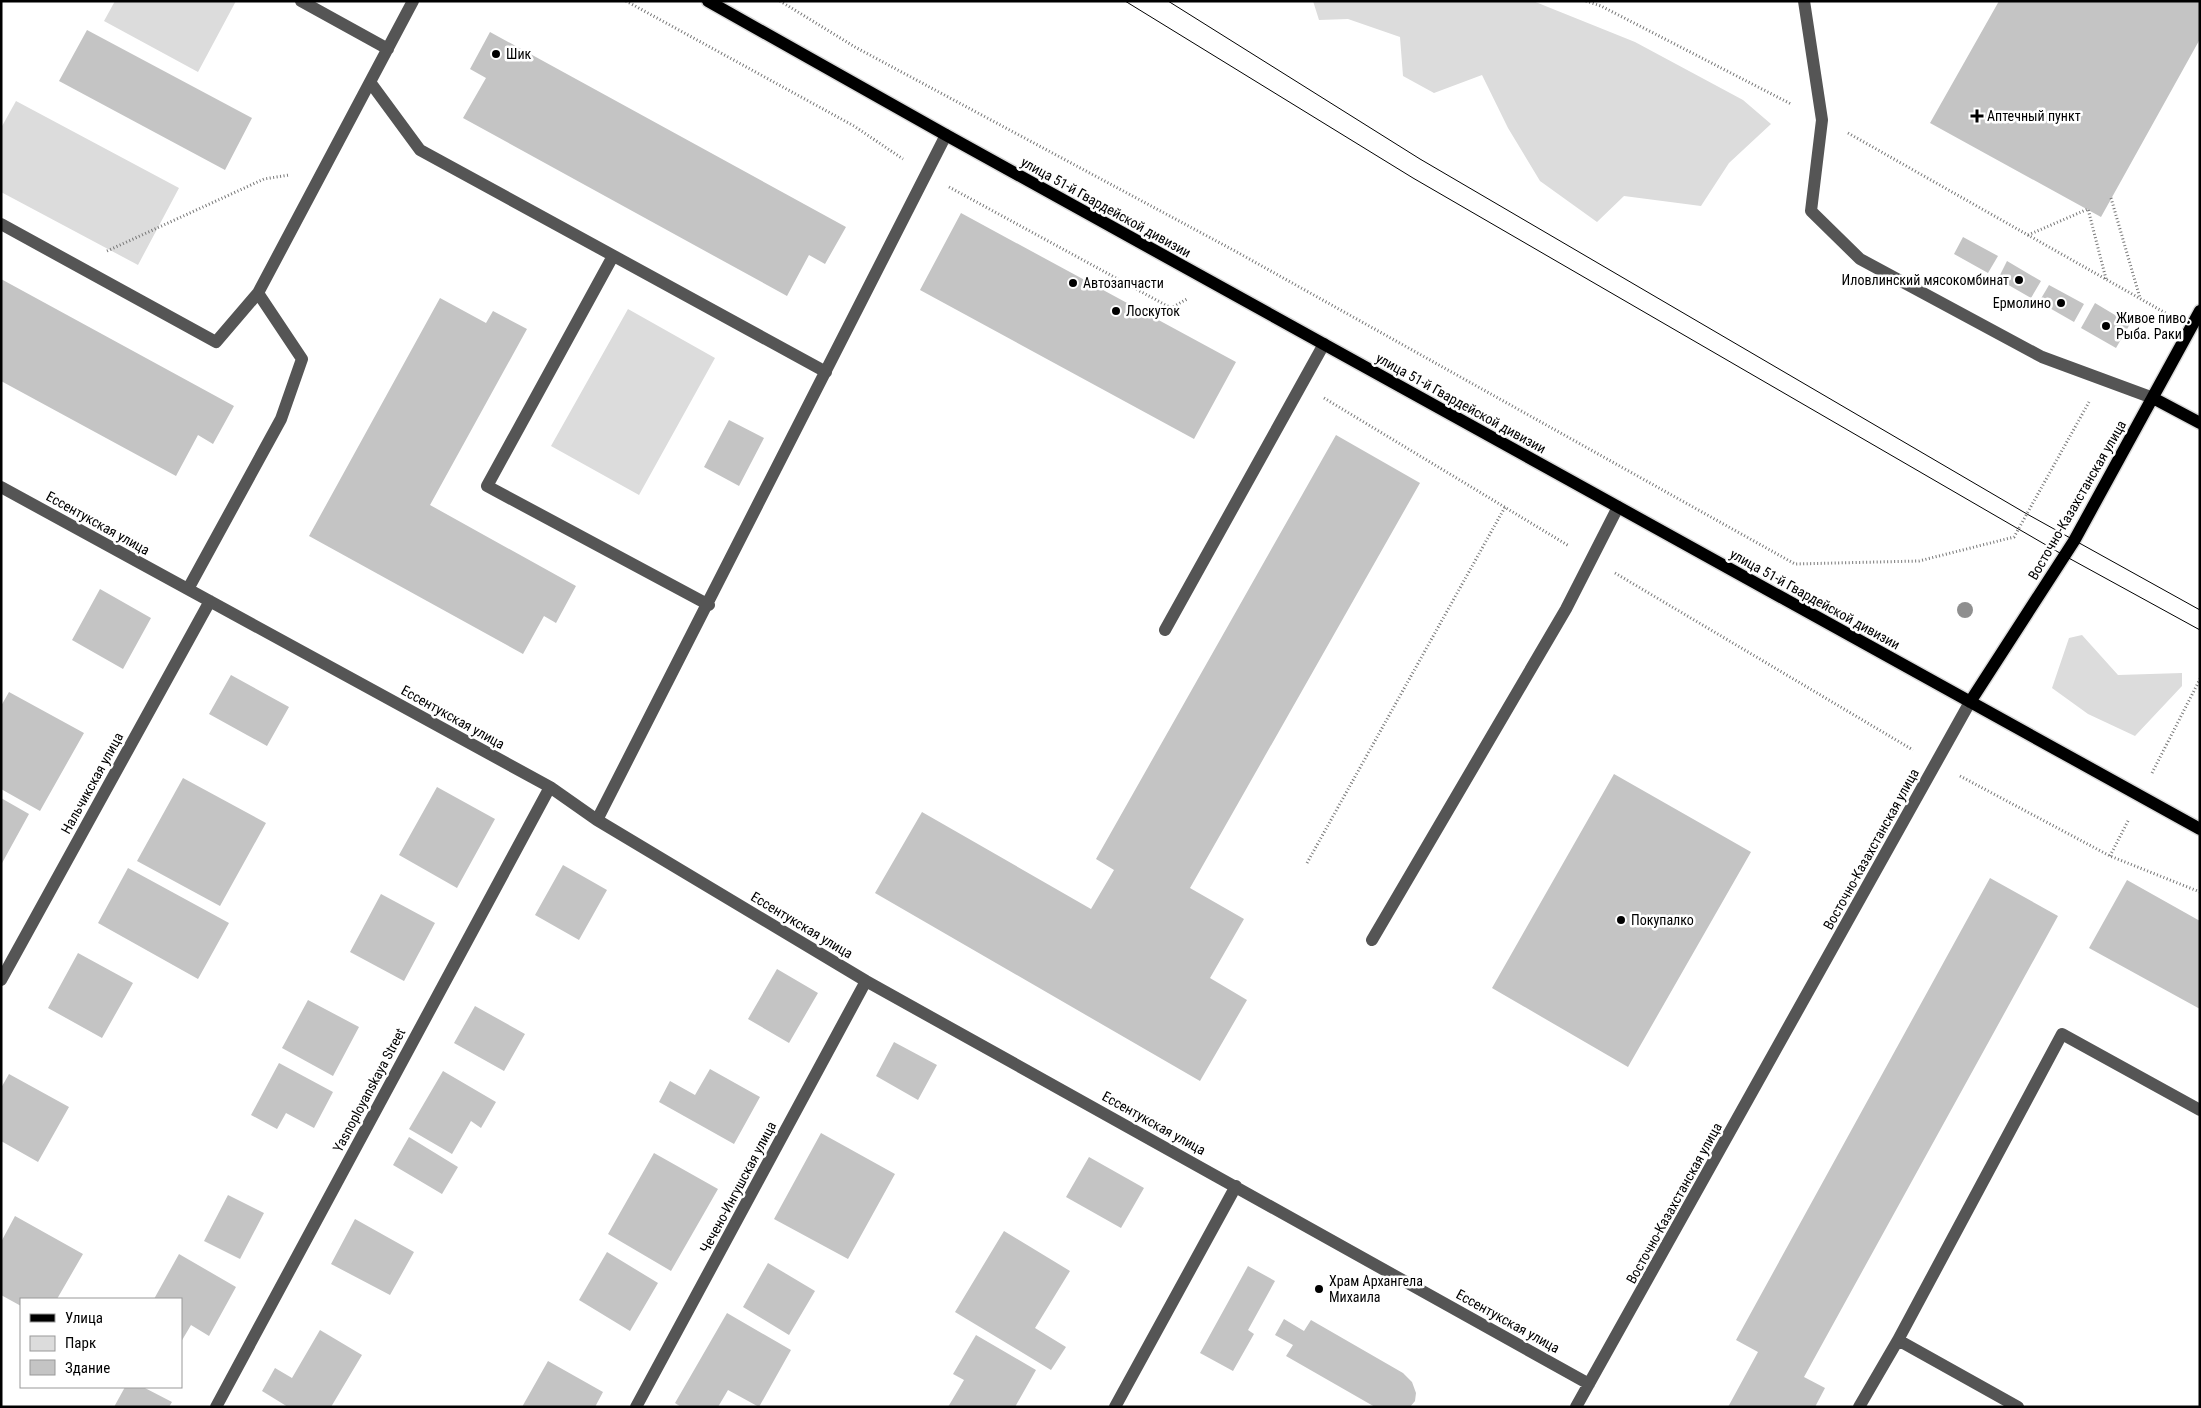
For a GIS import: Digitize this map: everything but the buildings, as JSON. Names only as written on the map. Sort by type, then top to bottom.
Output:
[{"type":"main road","name":"улица 51-й Гвардейской дивизии","points":[[708,1],[946,136],[2200,829]]},
{"type":"main road","name":"Восточно-Казахстанская улица","points":[[1970,702],[2065,556],[2200,311]]},
{"type":"main road","points":[[2153,398],[2200,423]]},
{"type":"street","points":[[301,1],[388,49]]},
{"type":"street","points":[[1,224],[216,342],[258,293],[414,1]]},
{"type":"street","points":[[1804,1],[1822,120],[1811,211],[1860,259],[2042,358],[2153,398]]},
{"type":"street","points":[[370,82],[420,150],[826,372]]},
{"type":"street","points":[[597,820],[946,136]]},
{"type":"street","points":[[614,256],[487,486],[708,605]]},
{"type":"street","points":[[188,589],[281,419],[302,359],[258,293]]},
{"type":"street","points":[[1164,630],[1324,344]]},
{"type":"street","name":"Ессентукская улица","points":[[1,487],[550,787],[597,820],[866,981],[1589,1384]]},
{"type":"street","points":[[1372,940],[1592,560],[1618,507]]},
{"type":"street","name":"Нальчикская улица","points":[[1,980],[210,601]]},
{"type":"street","name":"Восточно-Казахстанская улица","points":[[1576,1407],[1970,702]]},
{"type":"street","name":"Yasnoployanskaya Street","points":[[216,1407],[550,787]]},
{"type":"street","name":"Чечено-Ингушская улица","points":[[636,1407],[866,981]]},
{"type":"street","points":[[1859,1407],[1898,1340],[2062,1034],[2200,1110]]},
{"type":"street","points":[[1115,1407],[1236,1186]]},
{"type":"street","points":[[1898,1340],[2018,1407]]},
{"type":"path","points":[[626,1],[854,126],[926,175],[1171,308],[1192,296]]},
{"type":"path","points":[[780,1],[855,47],[1235,251],[1795,564],[1919,561],[2014,537],[2102,379]]},
{"type":"path","points":[[1586,1],[1601,6],[1822,120],[2191,328]]},
{"type":"path","points":[[77,265],[264,179],[324,170]]},
{"type":"path","points":[[2111,198],[2140,299]]},
{"type":"path","points":[[2028,235],[2088,209],[2106,279]]},
{"type":"path","points":[[1302,384],[1592,560],[1936,764],[2110,856],[2200,892]]},
{"type":"path","points":[[1307,863],[1505,507]]},
{"type":"path","points":[[2110,856],[2200,679]]},
{"type":"green space","points":[[115,1],[236,1],[198,72],[104,21]]},
{"type":"green space","points":[[1313,1],[1533,1],[1635,42],[1743,100],[1771,124],[1729,163],[1701,206],[1624,196],[1597,222],[1540,181],[1508,128],[1482,75],[1434,93],[1403,76],[1400,37],[1348,19],[1319,20]]},
{"type":"green space","points":[[16,101],[179,188],[138,265],[1,192],[1,128]]},
{"type":"green space","points":[[628,309],[715,358],[639,495],[551,446]]},
{"type":"green space","points":[[2082,635],[2118,675],[2182,673],[2182,686],[2135,736],[2088,714],[2052,688],[2069,638]]},
{"type":"tram line","points":[[1125,1],[1413,178],[2065,556],[2200,630]]},
{"type":"tram line","points":[[1168,1],[1420,159],[2027,514],[2200,610]]},
{"type":"place","name":"Шик","points":[[496,54]]},
{"type":"place","name":"Аптечный пункт","points":[[1977,116]]},
{"type":"place","name":"Иловлинский мясокомбинат","points":[[2019,280]]},
{"type":"place","name":"Автозапчасти","points":[[1073,283]]},
{"type":"place","name":"Ермолино","points":[[2061,303]]},
{"type":"place","name":"Лоскуток","points":[[1116,311]]},
{"type":"place","name":"Живое пиво. Рыба. Раки","points":[[2106,326]]},
{"type":"place","name":"Покупалко","points":[[1621,920]]},
{"type":"place","name":"Храм Архангела Михаила","points":[[1319,1289]]}]
